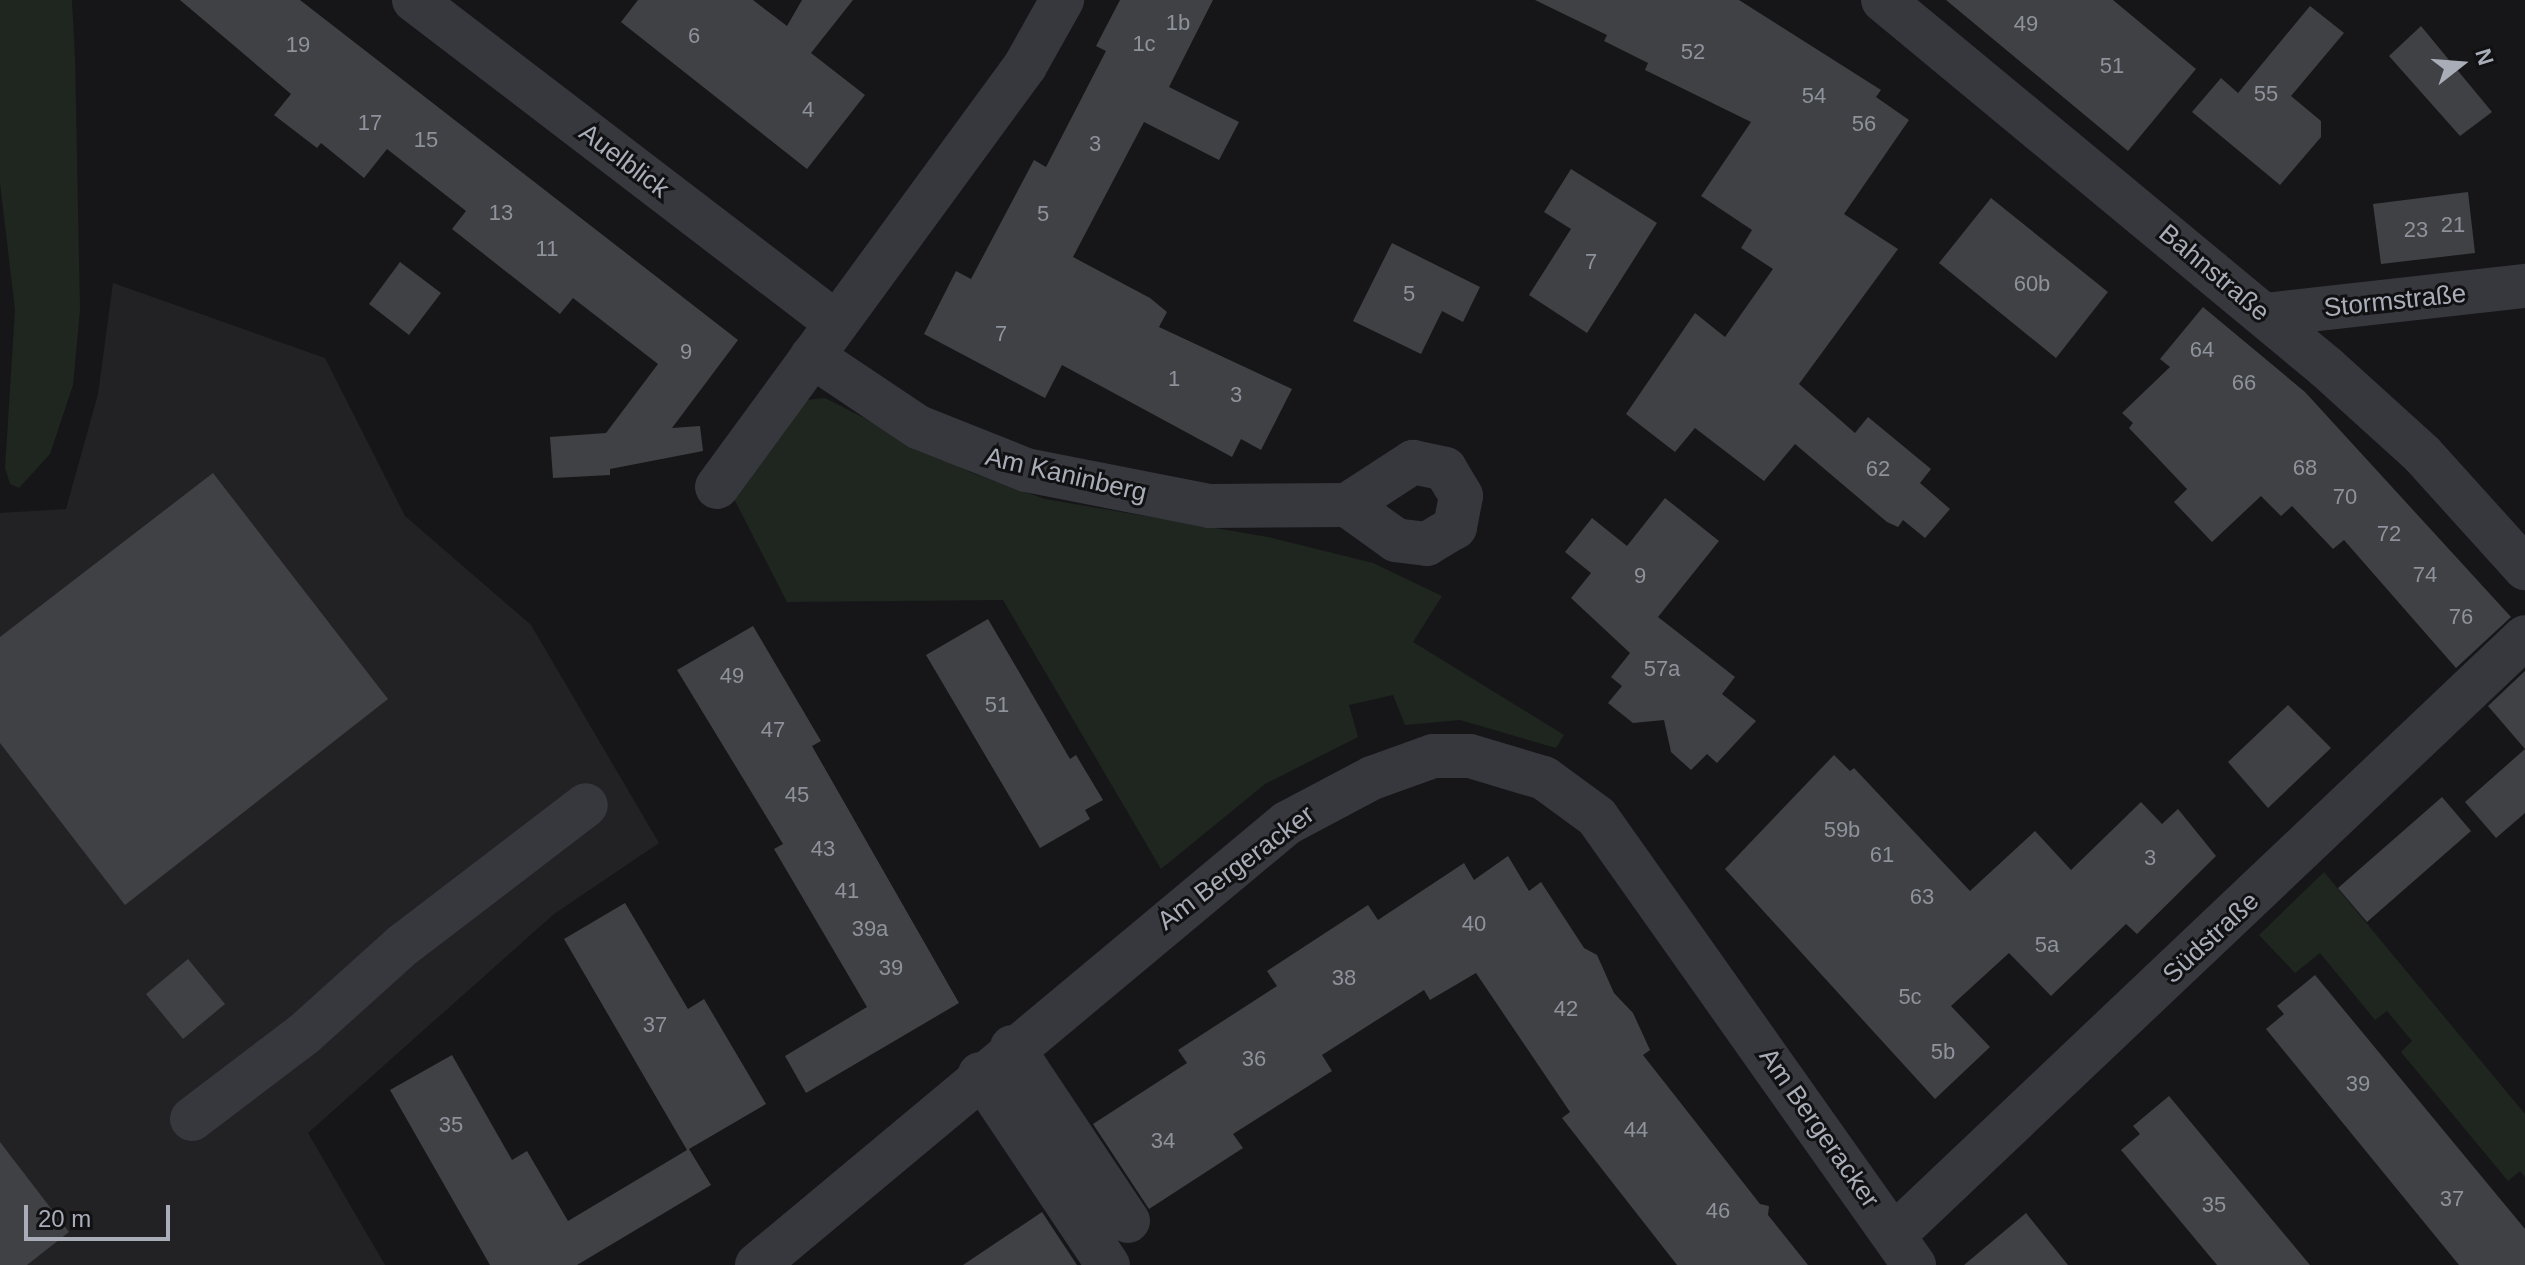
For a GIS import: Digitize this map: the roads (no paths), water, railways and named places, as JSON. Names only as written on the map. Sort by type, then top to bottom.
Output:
[{"type":"street","name":"Auelblick","points":[[414,0],[823,339]]},
{"type":"street","points":[[717,487],[1025,66],[1062,0]]},
{"type":"street","name":"Bahnstraße","points":[[1883,0],[2265,315],[2422,454],[2525,568]]},
{"type":"street","name":"Stormstraße","points":[[2265,315],[2525,286]]},
{"type":"street","name":"Am Kaninberg","points":[[823,339],[918,427],[1026,470],[1210,506],[1286,510],[1347,505]]},
{"type":"street","name":"Südstraße","points":[[1904,1250],[2525,637]]},
{"type":"street","name":"Am Bergeracker","points":[[757,1265],[996,1061],[1287,823],[1397,766],[1433,756],[1470,756],[1544,778],[1597,817],[1904,1250]]},
{"type":"street","points":[[192,1119],[304,1034],[403,945],[586,805]]},
{"type":"street","points":[[996,1061],[1128,1221]]},
{"type":"street","points":[[996,1061],[1108,1265]]}]
